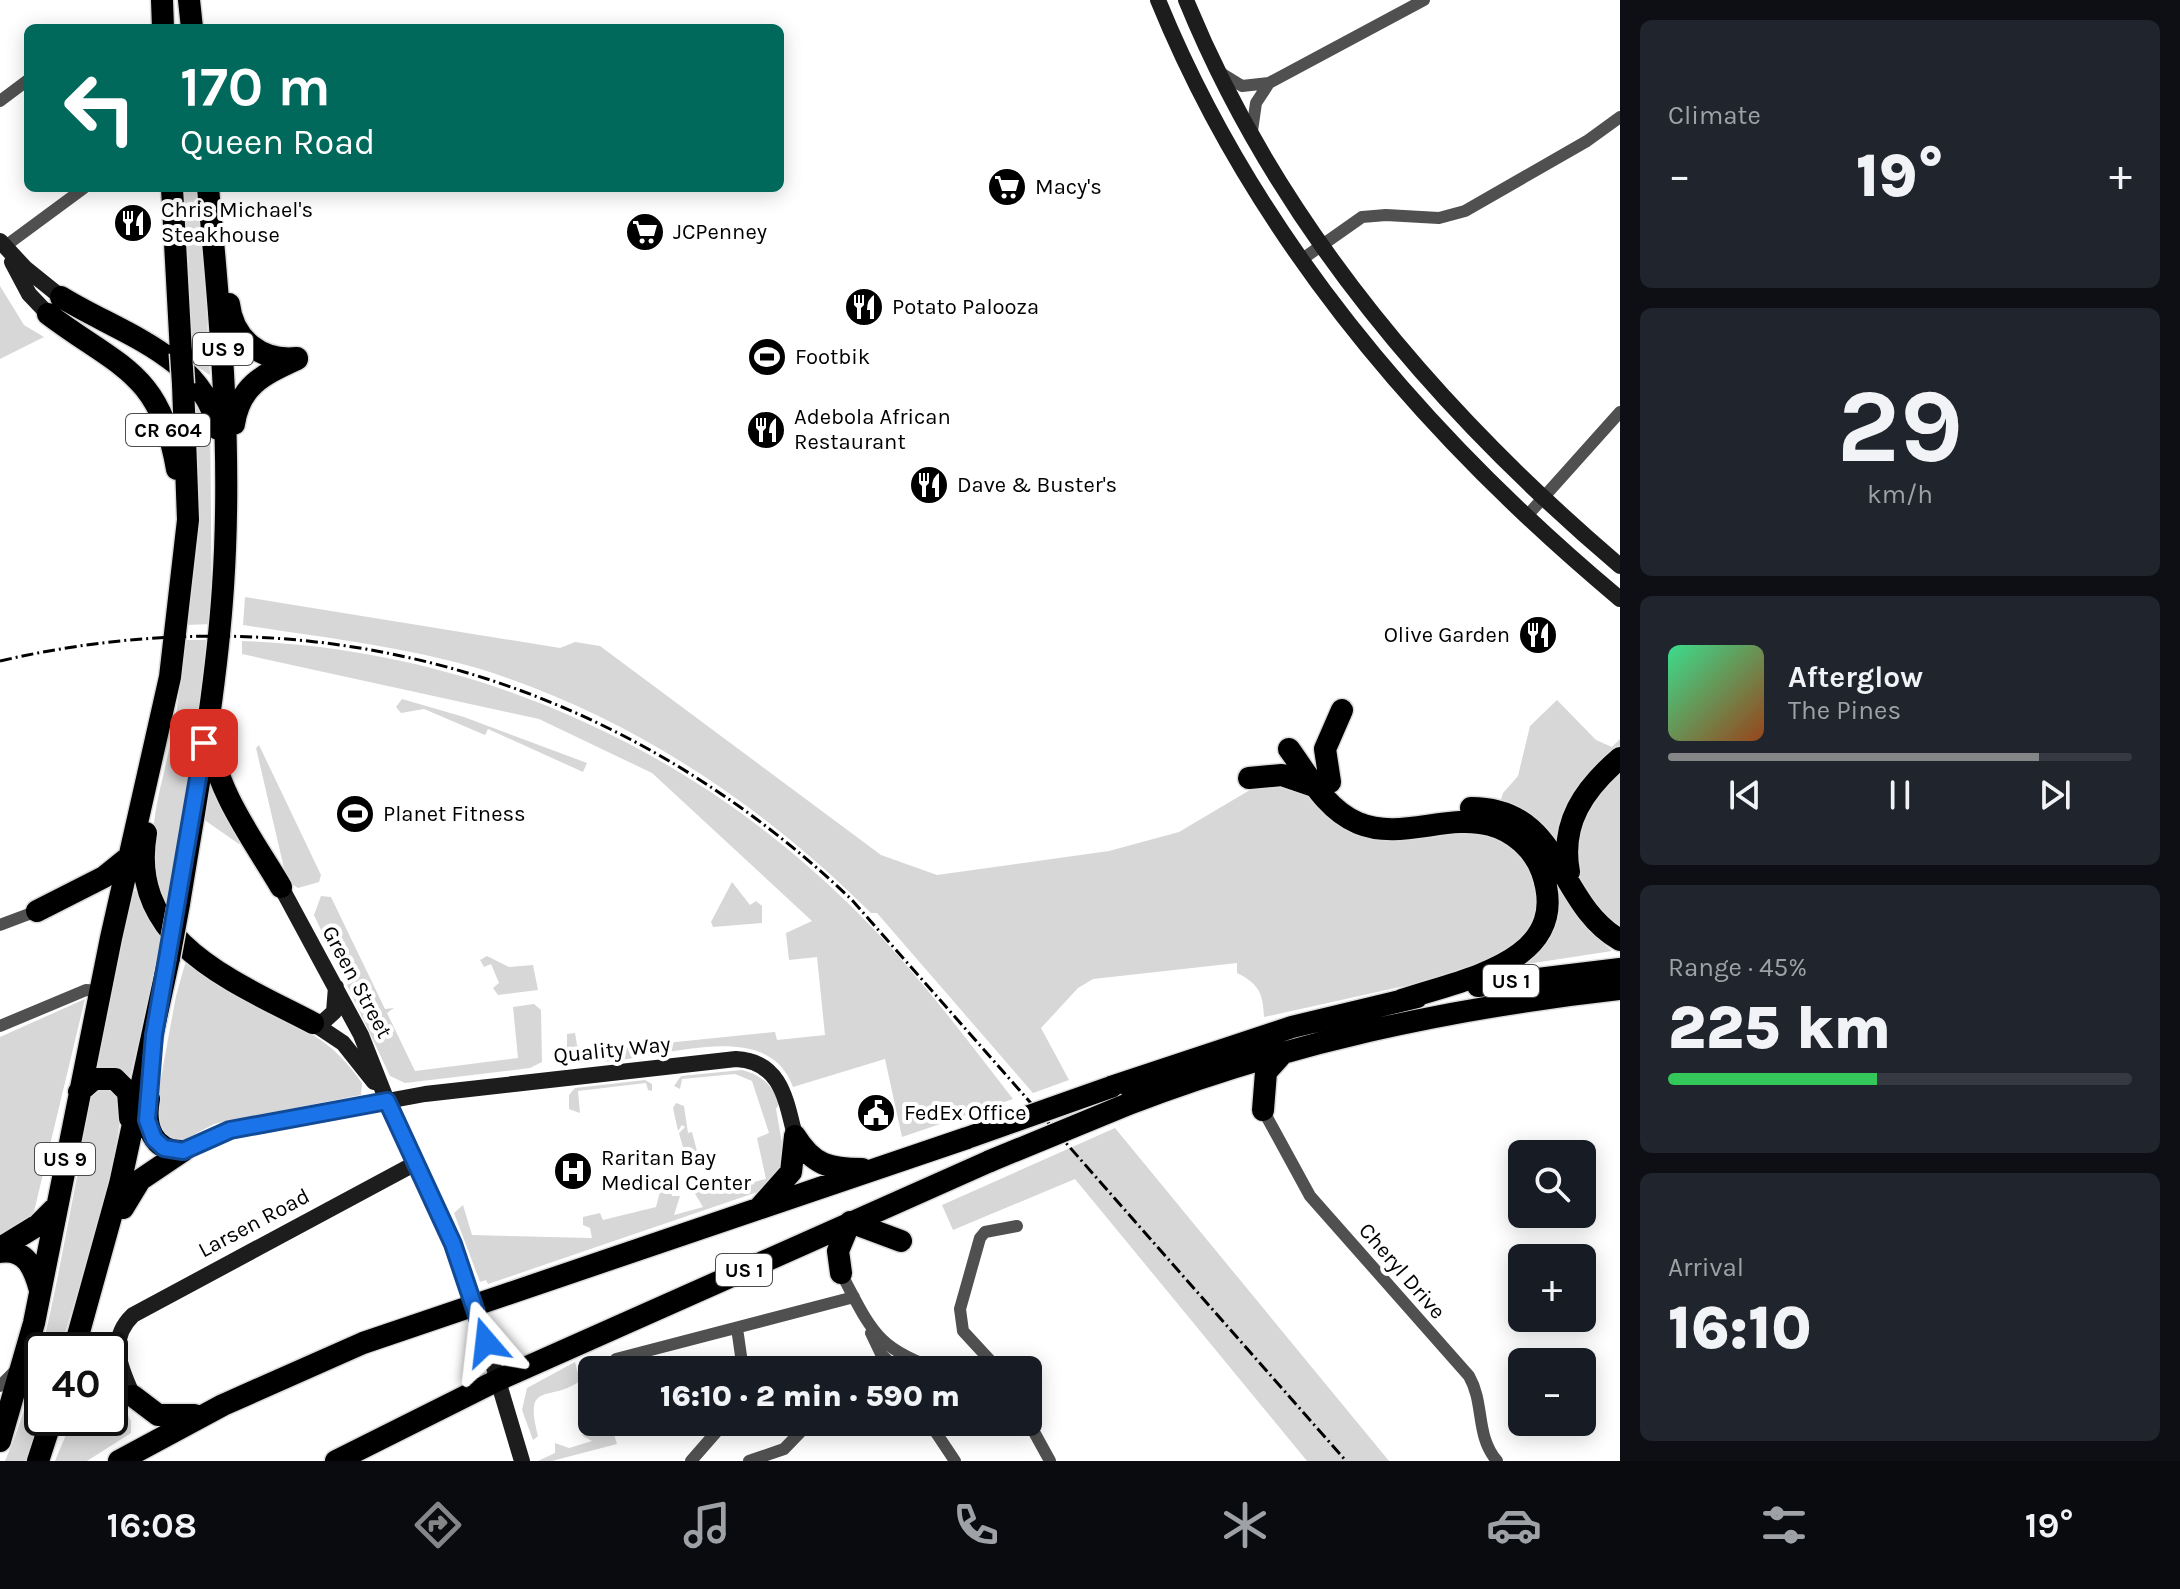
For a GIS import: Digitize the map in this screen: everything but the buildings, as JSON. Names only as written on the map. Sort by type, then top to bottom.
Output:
[{"type":"highway","points":[[162,0],[163,24]]},
{"type":"highway","points":[[189,0],[192,24]]},
{"type":"highway","name":"US 9","points":[[31,1332],[114,922],[172,669],[181,601],[188,520],[172,192]]},
{"type":"highway","name":"US 9","points":[[79,1332],[103,1252],[154,1035],[213,697],[224,584],[227,473],[223,356],[208,192]]},
{"type":"highway","points":[[211,226],[227,274],[231,318],[237,332],[260,352],[297,358],[260,376],[243,393],[236,411],[227,473]]},
{"type":"highway","name":"CR 604","points":[[55,306],[190,374],[213,408],[227,473]]},
{"type":"highway","name":"CR 604","points":[[55,306],[125,365],[145,387],[161,412],[179,478],[181,601]]},
{"type":"highway","points":[[213,697],[212,744],[218,771],[281,887]]},
{"type":"highway","points":[[1324,785],[1325,749],[1342,710]]},
{"type":"highway","points":[[1294,744],[1345,817],[1375,828],[1470,822],[1491,825],[1516,838],[1539,865],[1546,884],[1546,908],[1538,933],[1526,950],[1500,967],[1402,1000]]},
{"type":"highway","points":[[153,752],[152,810],[144,865],[159,914],[177,939],[203,964],[313,1023]]},
{"type":"highway","points":[[1574,889],[1566,852],[1571,821],[1588,789],[1620,758]]},
{"type":"highway","points":[[1249,778],[1291,776],[1324,785],[1351,804],[1377,815],[1476,808],[1509,815],[1542,838],[1592,919],[1620,940]]},
{"type":"highway","points":[[37,911],[104,877],[130,856]]},
{"type":"highway","points":[[37,911],[92,896],[105,902],[114,922]]},
{"type":"highway","name":"US 1","points":[[120,1460],[207,1413],[363,1343],[1255,1038],[1402,1000],[1514,981],[1620,969]]},
{"type":"highway","name":"US 1","points":[[336,1461],[498,1380],[907,1197],[1126,1105],[1291,1049],[1439,1014],[1620,989]]},
{"type":"highway","points":[[154,1035],[148,1126],[160,1146],[183,1151]]},
{"type":"highway","points":[[1263,1110],[1266,1072],[1277,1057],[1291,1049]]},
{"type":"highway","points":[[1211,1074],[1238,1079],[1263,1110]]},
{"type":"highway","points":[[79,1092],[100,1078],[122,1084],[130,1103],[129,1147]]},
{"type":"highway","points":[[795,1136],[812,1159],[822,1166],[879,1169]]},
{"type":"highway","points":[[757,1210],[791,1172],[795,1136]]},
{"type":"highway","points":[[103,1252],[135,1185],[183,1151]]},
{"type":"highway","points":[[841,1273],[838,1251],[850,1222],[901,1241],[892,1222],[907,1197]]},
{"type":"highway","points":[[0,1250],[38,1225],[56,1207]]},
{"type":"highway","points":[[0,1250],[16,1252],[29,1261],[40,1293]]},
{"type":"highway","points":[[785,1251],[816,1252],[827,1257],[841,1273]]},
{"type":"highway","name":"US 9","points":[[0,1441],[24,1363]]},
{"type":"highway","points":[[133,1396],[147,1409],[164,1417],[207,1413]]},
{"type":"highway","points":[[120,1460],[140,1427],[133,1396]]},
{"type":"highway","points":[[38,1461],[46,1436]]},
{"type":"street","points":[[1158,0],[1216,124],[1301,260],[1402,388],[1464,457],[1526,517],[1620,599]]},
{"type":"street","points":[[1186,0],[1252,136],[1322,244],[1418,368],[1542,497],[1620,566]]},
{"type":"street","points":[[1216,67],[1225,77],[1242,86],[1269,83],[1424,0]]},
{"type":"street","points":[[0,101],[24,83]]},
{"type":"street","points":[[1252,136],[1254,109],[1269,83]]},
{"type":"street","points":[[1301,260],[1346,226],[1368,216],[1433,219],[1465,211],[1587,141],[1620,117]]},
{"type":"street","points":[[2,244],[78,192]]},
{"type":"street","name":"CR 604","points":[[2,244],[29,294],[55,306]]},
{"type":"street","points":[[1526,517],[1620,412]]},
{"type":"street","name":"Green Street","points":[[281,887],[373,1060],[387,1101],[475,1304],[522,1461]]},
{"type":"street","points":[[0,925],[37,911]]},
{"type":"street","points":[[313,1023],[324,1021],[334,1012],[336,986]]},
{"type":"street","points":[[0,1026],[86,990],[100,991]]},
{"type":"street","name":"Green Street","points":[[313,1023],[350,1050],[387,1101]]},
{"type":"street","name":"Quality Way","points":[[183,1151],[230,1130],[387,1101],[481,1086],[742,1060],[761,1065],[776,1076],[785,1095],[795,1136]]},
{"type":"street","name":"Cheryl Drive","points":[[1263,1110],[1310,1196],[1471,1380],[1483,1442],[1497,1461]]},
{"type":"street","name":"Larsen Road","points":[[133,1396],[120,1366],[117,1348],[120,1332],[133,1315],[416,1163]]},
{"type":"street","points":[[987,1356],[963,1331],[960,1309],[980,1238],[985,1232],[1017,1226]]},
{"type":"street","points":[[841,1273],[883,1356]]},
{"type":"street","points":[[628,1356],[854,1297]]},
{"type":"street","points":[[869,1326],[899,1356]]},
{"type":"street","points":[[737,1328],[741,1356]]},
{"type":"street","points":[[0,1386],[24,1358]]},
{"type":"street","points":[[691,1461],[713,1436]]},
{"type":"street","points":[[749,1461],[777,1453],[795,1436]]},
{"type":"street","points":[[939,1436],[955,1461]]},
{"type":"street","points":[[1036,1436],[1050,1461]]},
{"type":"shaded area","points":[[179,192],[200,192],[210,375],[188,361]]},
{"type":"shaded area","points":[[0,286],[24,325],[44,337],[0,359]]},
{"type":"shaded area","points":[[189,384],[210,416],[212,624],[186,625]]},
{"type":"shaded area","points":[[245,597],[560,648],[575,642],[600,646],[881,855],[937,875],[1109,851],[1179,832],[1255,787],[1291,781],[1339,819],[1505,837],[1533,871],[1538,918],[1515,951],[1481,969],[1264,1017],[1258,990],[1237,973],[1237,963],[1093,979],[1078,988],[1041,1028],[1069,1080],[1033,1093],[877,913],[871,913],[829,873],[738,799],[689,766],[586,710],[477,668],[390,648],[243,625]]},
{"type":"shaded area","points":[[185,640],[210,640],[169,911],[154,865],[154,822],[175,721]]},
{"type":"shaded area","points":[[242,641],[329,648],[413,664],[496,687],[576,718],[652,757],[725,802],[794,854],[858,913],[919,980],[1013,1099],[902,1137],[885,1059],[793,1087],[778,1063],[756,1051],[728,1046],[603,1062],[577,1061],[567,1047],[567,1034],[575,1033],[577,1045],[587,1051],[775,1032],[777,1040],[825,1035],[817,957],[789,960],[786,933],[812,921],[652,773],[539,719],[242,654]]},
{"type":"shaded area","points":[[402,699],[464,717],[587,763],[583,772],[488,729],[485,735],[424,709],[401,713],[396,707]]},
{"type":"shaded area","points":[[1557,700],[1596,740],[1612,747],[1620,739],[1620,747],[1565,807],[1558,842],[1536,818],[1499,806],[1503,793],[1518,776],[1530,726]]},
{"type":"shaded area","points":[[259,745],[321,875],[319,882],[298,888],[287,881],[256,748]]},
{"type":"shaded area","points":[[1620,765],[1620,934],[1575,880],[1571,842],[1587,798]]},
{"type":"shaded area","points":[[211,768],[243,838],[239,844],[203,819]]},
{"type":"shaded area","points":[[1553,863],[1575,912],[1612,951],[1515,966],[1551,881]]},
{"type":"shaded area","points":[[732,882],[750,905],[756,901],[762,906],[762,923],[713,927],[711,922]]},
{"type":"shaded area","points":[[134,891],[139,891],[166,934],[130,1077],[112,1071],[91,1071]]},
{"type":"shaded area","points":[[321,896],[331,897],[385,1009],[394,1008],[387,1013],[415,1071],[518,1058],[513,1007],[534,1004],[541,1010],[542,1062],[530,1068],[405,1083],[390,1076],[314,915]]},
{"type":"shaded area","points":[[487,956],[509,967],[533,965],[538,990],[498,995],[493,988],[499,983],[491,964],[484,967],[480,960]]},
{"type":"shaded area","points":[[187,957],[229,991],[305,1030],[333,1050],[362,1083],[361,1095],[214,1124],[180,1142],[164,1140],[153,1121],[176,996]]},
{"type":"shaded area","points":[[85,999],[32,1220],[0,1239],[0,1037]]},
{"type":"shaded area","points":[[742,1070],[765,1082],[779,1104],[776,1109],[785,1160],[769,1188],[488,1284],[486,1280],[480,1282],[454,1213],[463,1205],[472,1235],[592,1238],[590,1228],[583,1225],[583,1217],[600,1213],[603,1220],[656,1207],[663,1180],[668,1181],[672,1196],[680,1196],[674,1215],[703,1207],[694,1192],[698,1187],[703,1188],[705,1194],[766,1179],[757,1138],[769,1133],[752,1081],[735,1074],[682,1079],[680,1089],[674,1086],[681,1076]]},
{"type":"shaded area","points":[[645,1080],[652,1084],[652,1091],[648,1090],[646,1083],[578,1091],[580,1113],[569,1109],[569,1095],[575,1088]]},
{"type":"shaded area","points":[[105,1084],[119,1091],[120,1111],[109,1177],[65,1332],[46,1332],[50,1311],[81,1157],[75,1148],[88,1091]]},
{"type":"shaded area","points":[[676,1103],[684,1106],[688,1133],[692,1132],[698,1155],[688,1165],[679,1133],[685,1127],[682,1125],[678,1131],[673,1108]]},
{"type":"shaded area","points":[[1115,1128],[1389,1461],[1307,1461],[1075,1179],[953,1230],[942,1205]]},
{"type":"shaded area","points":[[575,1362],[578,1382],[537,1399],[534,1418],[538,1436],[533,1440],[522,1410],[527,1388]]},
{"type":"shaded area","points":[[24,1410],[24,1436],[35,1436],[28,1461],[5,1461]]},
{"type":"shaded area","points":[[128,1415],[131,1421],[131,1433],[128,1435]]},
{"type":"shaded area","points":[[65,1436],[126,1436],[87,1461],[55,1461]]},
{"type":"shaded area","points":[[583,1436],[614,1436],[617,1444],[552,1461],[538,1461],[555,1453],[555,1443],[569,1448],[592,1441]]},
{"type":"railway","points":[[0,661],[118,641],[233,636],[347,646],[457,670],[564,708],[665,759],[762,823],[852,900],[1346,1461]]},
{"type":"place","name":"Macy's","points":[[1007,187]]},
{"type":"place","name":"Chris Michael's Steakhouse","points":[[133,223]]},
{"type":"place","name":"JCPenney","points":[[645,232]]},
{"type":"place","name":"Potato Palooza","points":[[864,307]]},
{"type":"place","name":"Footbik","points":[[767,357]]},
{"type":"place","name":"Adebola African Restaurant","points":[[766,430]]},
{"type":"place","name":"Dave & Buster's","points":[[929,485]]},
{"type":"place","name":"Olive Garden","points":[[1538,635]]},
{"type":"place","name":"Planet Fitness","points":[[355,814]]},
{"type":"place","name":"FedEx Office","points":[[876,1113]]},
{"type":"place","name":"Raritan Bay Medical Center","points":[[573,1171]]},
{"type":"route","points":[[204,743],[179,904],[154,1035],[147,1113],[150,1132],[164,1148],[183,1151],[230,1130],[387,1101],[453,1244],[486,1342]]}]
